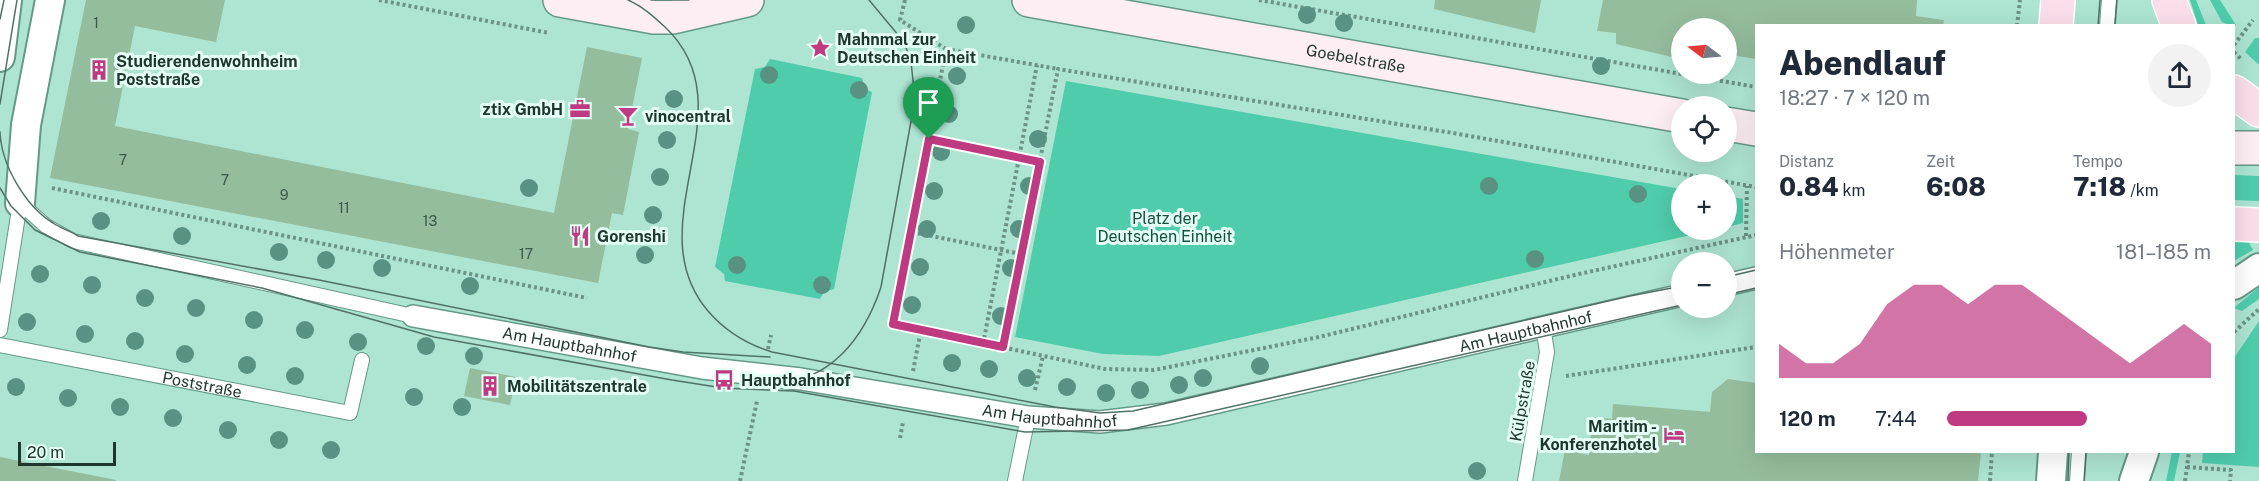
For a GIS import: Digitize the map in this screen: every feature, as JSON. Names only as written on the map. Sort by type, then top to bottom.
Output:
[{"type":"main road","points":[[560,0],[654,17],[673,17],[747,0]]},
{"type":"main road","name":"Goebelstraße","points":[[1029,0],[1671,114]]},
{"type":"main road","points":[[2056,24],[2058,0]]},
{"type":"main road","points":[[2169,0],[2178,24]]},
{"type":"main road","points":[[2235,93],[2259,110]]},
{"type":"main road","points":[[1737,126],[1755,129]]},
{"type":"main road","points":[[2235,148],[2259,148]]},
{"type":"main road","points":[[2235,224],[2259,225]]},
{"type":"street","points":[[0,57],[7,0]]},
{"type":"street","points":[[20,203],[26,125],[50,0]]},
{"type":"street","points":[[0,166],[20,203]]},
{"type":"street","points":[[2235,284],[2259,268]]},
{"type":"street","points":[[1737,282],[1755,278]]},
{"type":"street","name":"Am Hauptbahnhof","points":[[413,316],[702,368],[763,375],[1028,417],[1100,422],[1166,414],[1671,297]]},
{"type":"street","points":[[2051,481],[2054,453]]},
{"type":"street","points":[[2134,481],[2144,453]]},
{"type":"lane","points":[[2107,24],[2109,0]]},
{"type":"lane","points":[[20,203],[46,226],[73,241],[89,246],[413,316]]},
{"type":"lane","points":[[0,330],[20,203]]},
{"type":"lane","name":"Külpstraße","points":[[1525,481],[1547,352],[1543,326]]},
{"type":"lane","name":"Poststraße","points":[[0,345],[350,413],[362,360]]},
{"type":"lane","points":[[1014,481],[1028,417]]},
{"type":"lane","points":[[2077,481],[2079,453]]},
{"type":"path","points":[[379,0],[552,33]]},
{"type":"path","points":[[905,0],[900,20],[946,49],[1453,133],[1755,187]]},
{"type":"path","points":[[1259,0],[1755,87]]},
{"type":"path","points":[[2018,24],[2020,0]]},
{"type":"path","points":[[2235,44],[2253,20]]},
{"type":"path","points":[[946,49],[893,324],[1105,369],[1154,370],[1319,337],[1755,235]]},
{"type":"path","points":[[983,344],[1037,65]]},
{"type":"path","points":[[1003,347],[1058,69]]},
{"type":"path","points":[[929,139],[1040,162]]},
{"type":"path","points":[[42,186],[586,298]]},
{"type":"path","points":[[1746,236],[1747,186]]},
{"type":"path","points":[[912,232],[1021,254]]},
{"type":"path","points":[[2235,328],[2259,309]]},
{"type":"path","points":[[740,481],[771,335]]},
{"type":"path","points":[[1542,382],[1755,347]]},
{"type":"path","points":[[1028,417],[1043,356]]},
{"type":"path","points":[[1990,481],[1992,453]]},
{"type":"path","points":[[2185,481],[2189,453]]},
{"type":"path","points":[[2187,467],[2231,470],[2230,481]]},
{"type":"green space","points":[[2190,0],[2196,0],[2206,24],[2198,24]]},
{"type":"green space","points":[[2210,0],[2220,0],[2236,25],[2222,22]]},
{"type":"green space","points":[[2255,38],[2259,38],[2259,65],[2245,52]]},
{"type":"green space","points":[[770,59],[862,78],[865,89],[872,92],[834,289],[824,292],[820,299],[725,281],[724,274],[715,267],[755,69],[765,67]]},
{"type":"green space","name":"Platz der Deutschen Einheit","points":[[1066,81],[1671,187],[1671,240],[1159,356],[1103,354],[1015,337]]},
{"type":"green space","points":[[2235,175],[2259,176],[2259,201],[2235,200]]},
{"type":"green space","points":[[1737,198],[1743,199],[1743,223],[1737,224]]},
{"type":"green space","points":[[2235,241],[2248,241],[2253,250],[2235,260]]},
{"type":"green space","points":[[2259,287],[2259,299],[2242,311],[2235,307]]},
{"type":"green space","points":[[2259,321],[2259,467],[2202,463],[2203,453],[2235,453],[2235,357]]},
{"type":"green space","points":[[2172,453],[2180,453],[2174,481],[2166,481]]},
{"type":"building","points":[[86,0],[225,0],[216,42],[135,26],[115,126],[554,213],[587,47],[642,58],[628,129],[639,132],[623,215],[612,213],[598,283],[50,178]]},
{"type":"building","points":[[1435,0],[1541,0],[1535,33],[1434,9]]},
{"type":"building","points":[[1603,0],[1917,0],[1916,16],[1944,20],[1943,24],[1755,24],[1755,59],[1737,56],[1737,18],[1671,18],[1671,57],[1616,44],[1616,33],[1597,31]]},
{"type":"building","name":"Mobilitätszentrale","points":[[470,368],[516,377],[510,405],[464,396]]},
{"type":"building","name":"Maritim - Konferenzhotel","points":[[1728,379],[1755,383],[1755,453],[1981,453],[1978,481],[1559,481],[1565,450],[1589,455],[1592,417],[1612,419],[1613,404],[1710,412],[1712,392]]},
{"type":"building","points":[[0,457],[116,480],[116,481],[0,481]]},
{"type":"tram line","points":[[0,19],[4,0]]},
{"type":"tram line","points":[[0,104],[17,0]]},
{"type":"tram line","points":[[628,0],[643,8],[665,27],[689,59],[698,93],[697,130],[685,204],[682,241],[688,277],[708,311],[722,325],[745,341],[772,352],[1055,407],[1100,413],[1133,411],[1671,288]]},
{"type":"tram line","points":[[651,0],[689,0]]},
{"type":"tram line","points":[[774,384],[812,375],[842,354],[865,323],[881,287],[915,99],[911,62],[904,42],[869,0]]},
{"type":"tram line","points":[[2098,24],[2100,0]]},
{"type":"tram line","points":[[2115,24],[2117,0]]},
{"type":"tram line","points":[[0,132],[5,157],[24,195],[43,216],[78,236],[319,280],[649,347],[683,352],[770,357]]},
{"type":"tram line","points":[[0,188],[11,206],[35,230],[80,252],[262,288],[434,337],[672,380],[723,388],[794,391],[1025,432],[1128,430],[1671,307]]},
{"type":"tram line","points":[[1737,274],[1755,270]]},
{"type":"tram line","points":[[1737,292],[1755,288]]},
{"type":"tram line","points":[[2068,481],[2069,453]]},
{"type":"tram line","points":[[2084,481],[2086,453]]},
{"type":"place","name":"Mahnmal zur Deutschen Einheit","points":[[820,48]]},
{"type":"place","name":"Studierendenwohnheim Poststraße","points":[[99,70]]},
{"type":"place","name":"ztix GmbH","points":[[580,109]]},
{"type":"place","name":"vinocentral","points":[[628,116]]},
{"type":"place","name":"Gorenshi","points":[[580,236]]},
{"type":"place","name":"Hauptbahnhof","points":[[724,380]]},
{"type":"place","name":"Mobilitätszentrale","points":[[490,386]]},
{"type":"place","name":"Maritim - Konferenzhotel","points":[[1674,435]]},
{"type":"route","points":[[929,139],[1040,162],[1003,347],[893,324],[929,139]]}]
